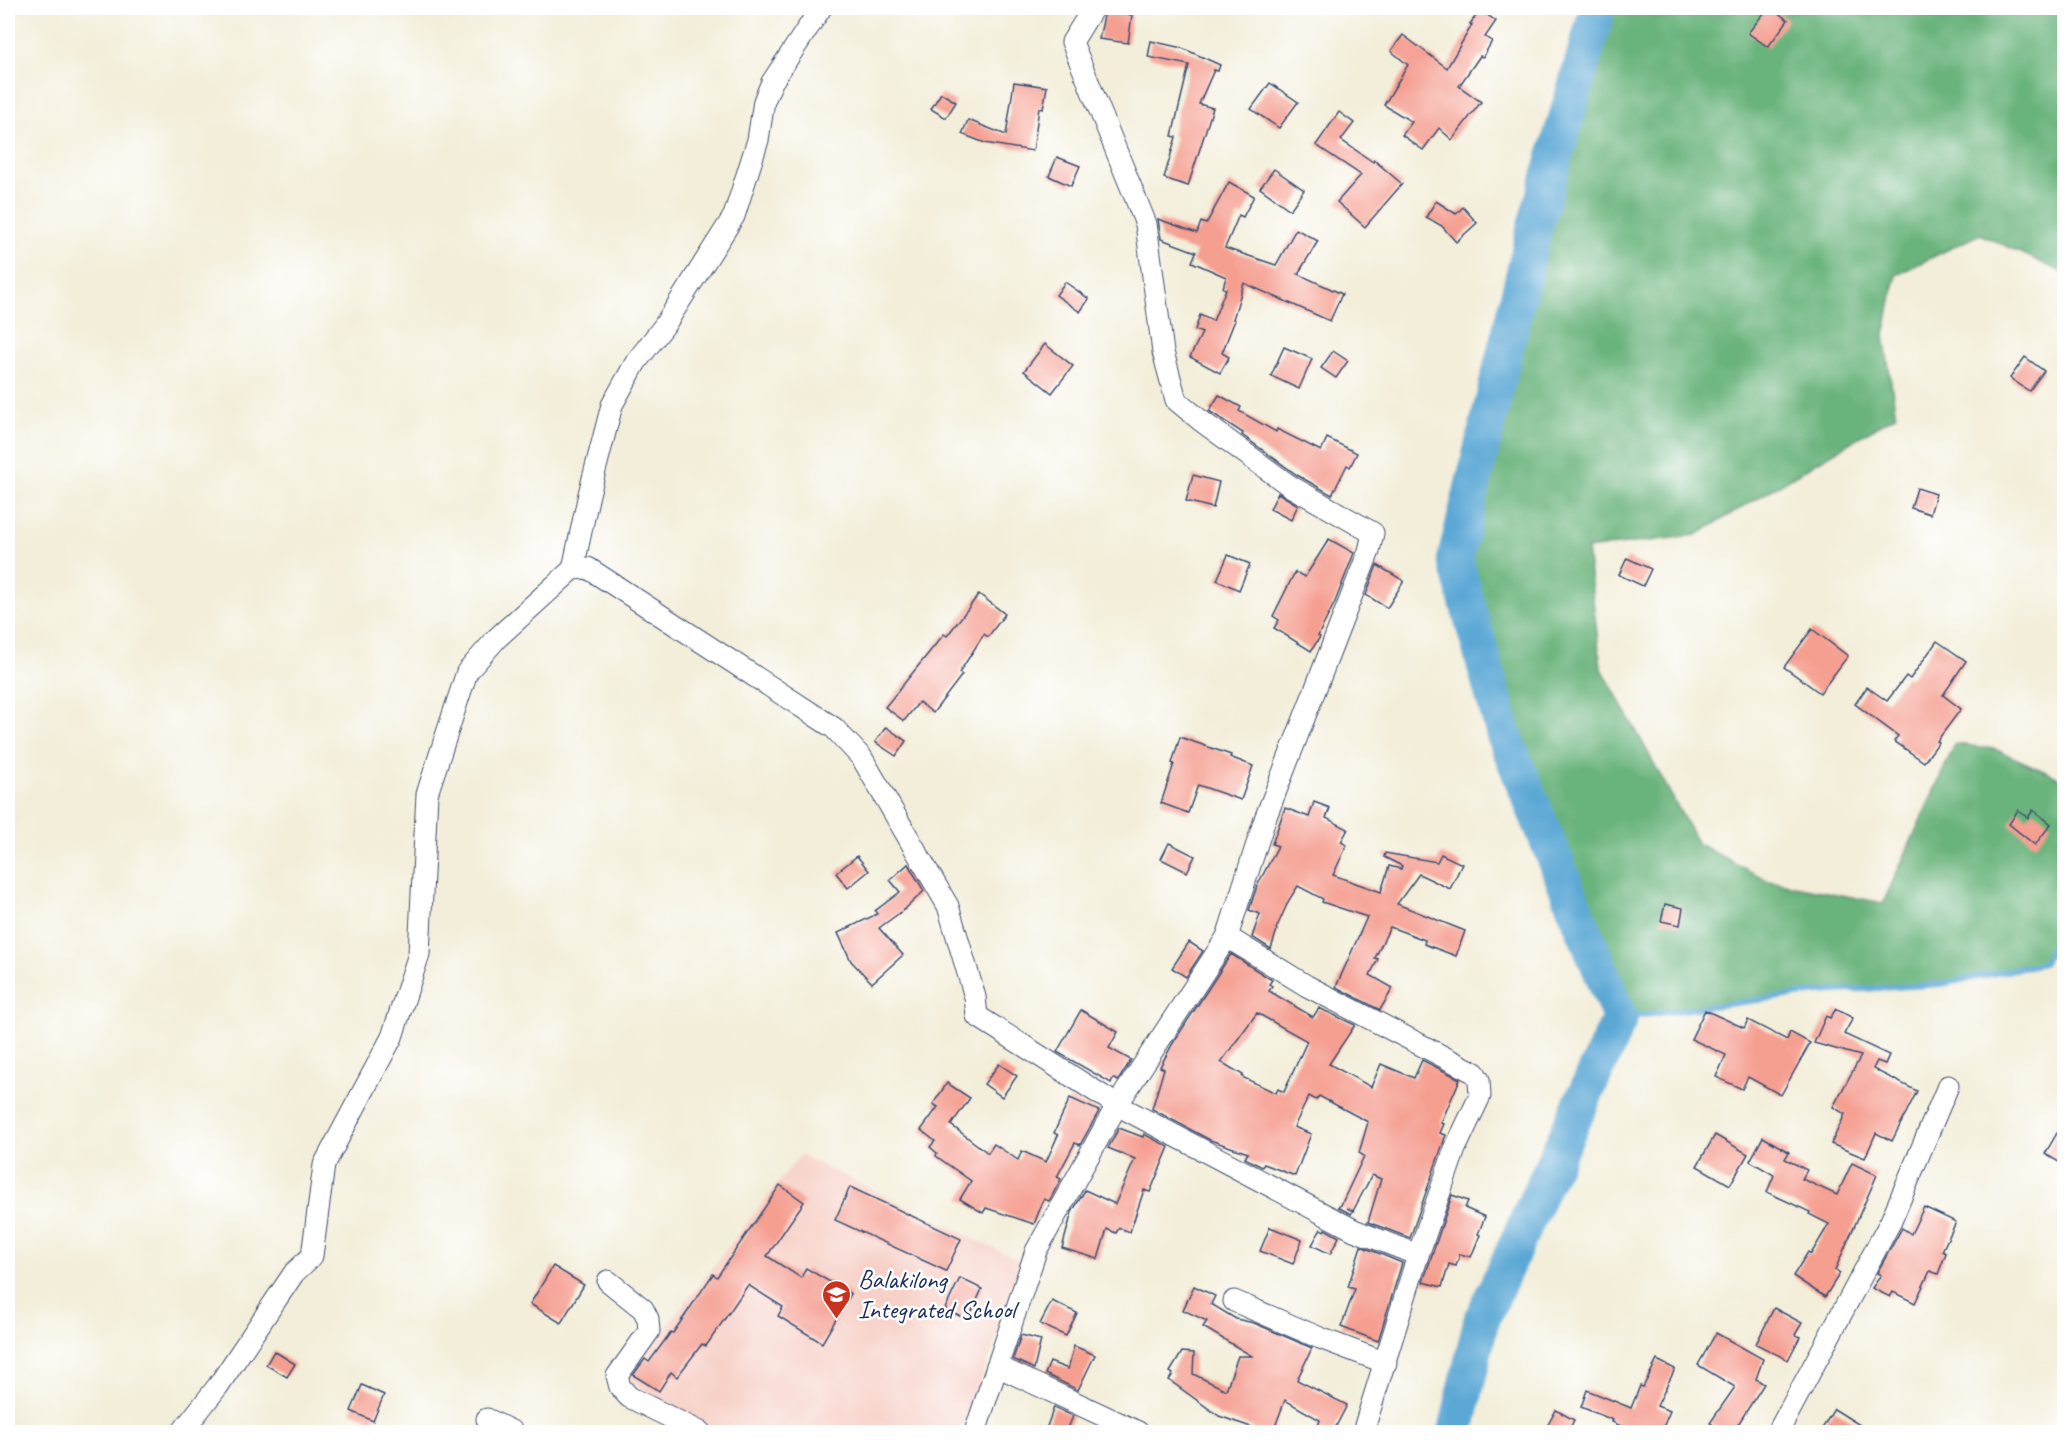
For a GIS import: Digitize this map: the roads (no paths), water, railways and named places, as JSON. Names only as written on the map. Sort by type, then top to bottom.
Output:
[{"type":"street","points":[[182,1432],[218,1386],[294,1273],[312,1256],[324,1165],[392,1037],[418,954],[427,794],[467,672],[497,638],[573,569],[612,405],[636,362],[664,326],[734,216],[758,140],[765,101],[772,82],[821,8]]},
{"type":"street","points":[[975,1432],[1036,1251],[1116,1105],[1227,937],[1265,819],[1369,552],[1373,533],[1290,486],[1176,400],[1163,352],[1146,224],[1072,42],[1093,8]]},
{"type":"street","points":[[573,569],[588,568],[834,728],[862,758],[948,906],[975,997],[977,1016],[1116,1105],[1354,1230],[1418,1255]]},
{"type":"street","points":[[1227,937],[1306,986],[1475,1073],[1479,1080],[1480,1096],[1455,1149],[1418,1255],[1363,1432]]},
{"type":"street","points":[[1778,1432],[1891,1221],[1948,1086]]},
{"type":"street","points":[[608,1281],[643,1309],[648,1319],[649,1331],[617,1377],[620,1387],[629,1397],[676,1427],[700,1432]]},
{"type":"street","points":[[1234,1301],[1386,1363]]},
{"type":"street","points":[[997,1366],[1138,1432]]},
{"type":"street","points":[[487,1419],[513,1432]]},
{"type":"waterway","points":[[1456,1432],[1481,1321],[1620,1018],[1504,735],[1455,559],[1535,226],[1598,8]]},
{"type":"waterway","points":[[1620,1018],[1819,992],[1942,984],[2044,963],[2064,924]]},
{"type":"place","name":"Balakilong Integrated School","points":[[837,1320]]}]
